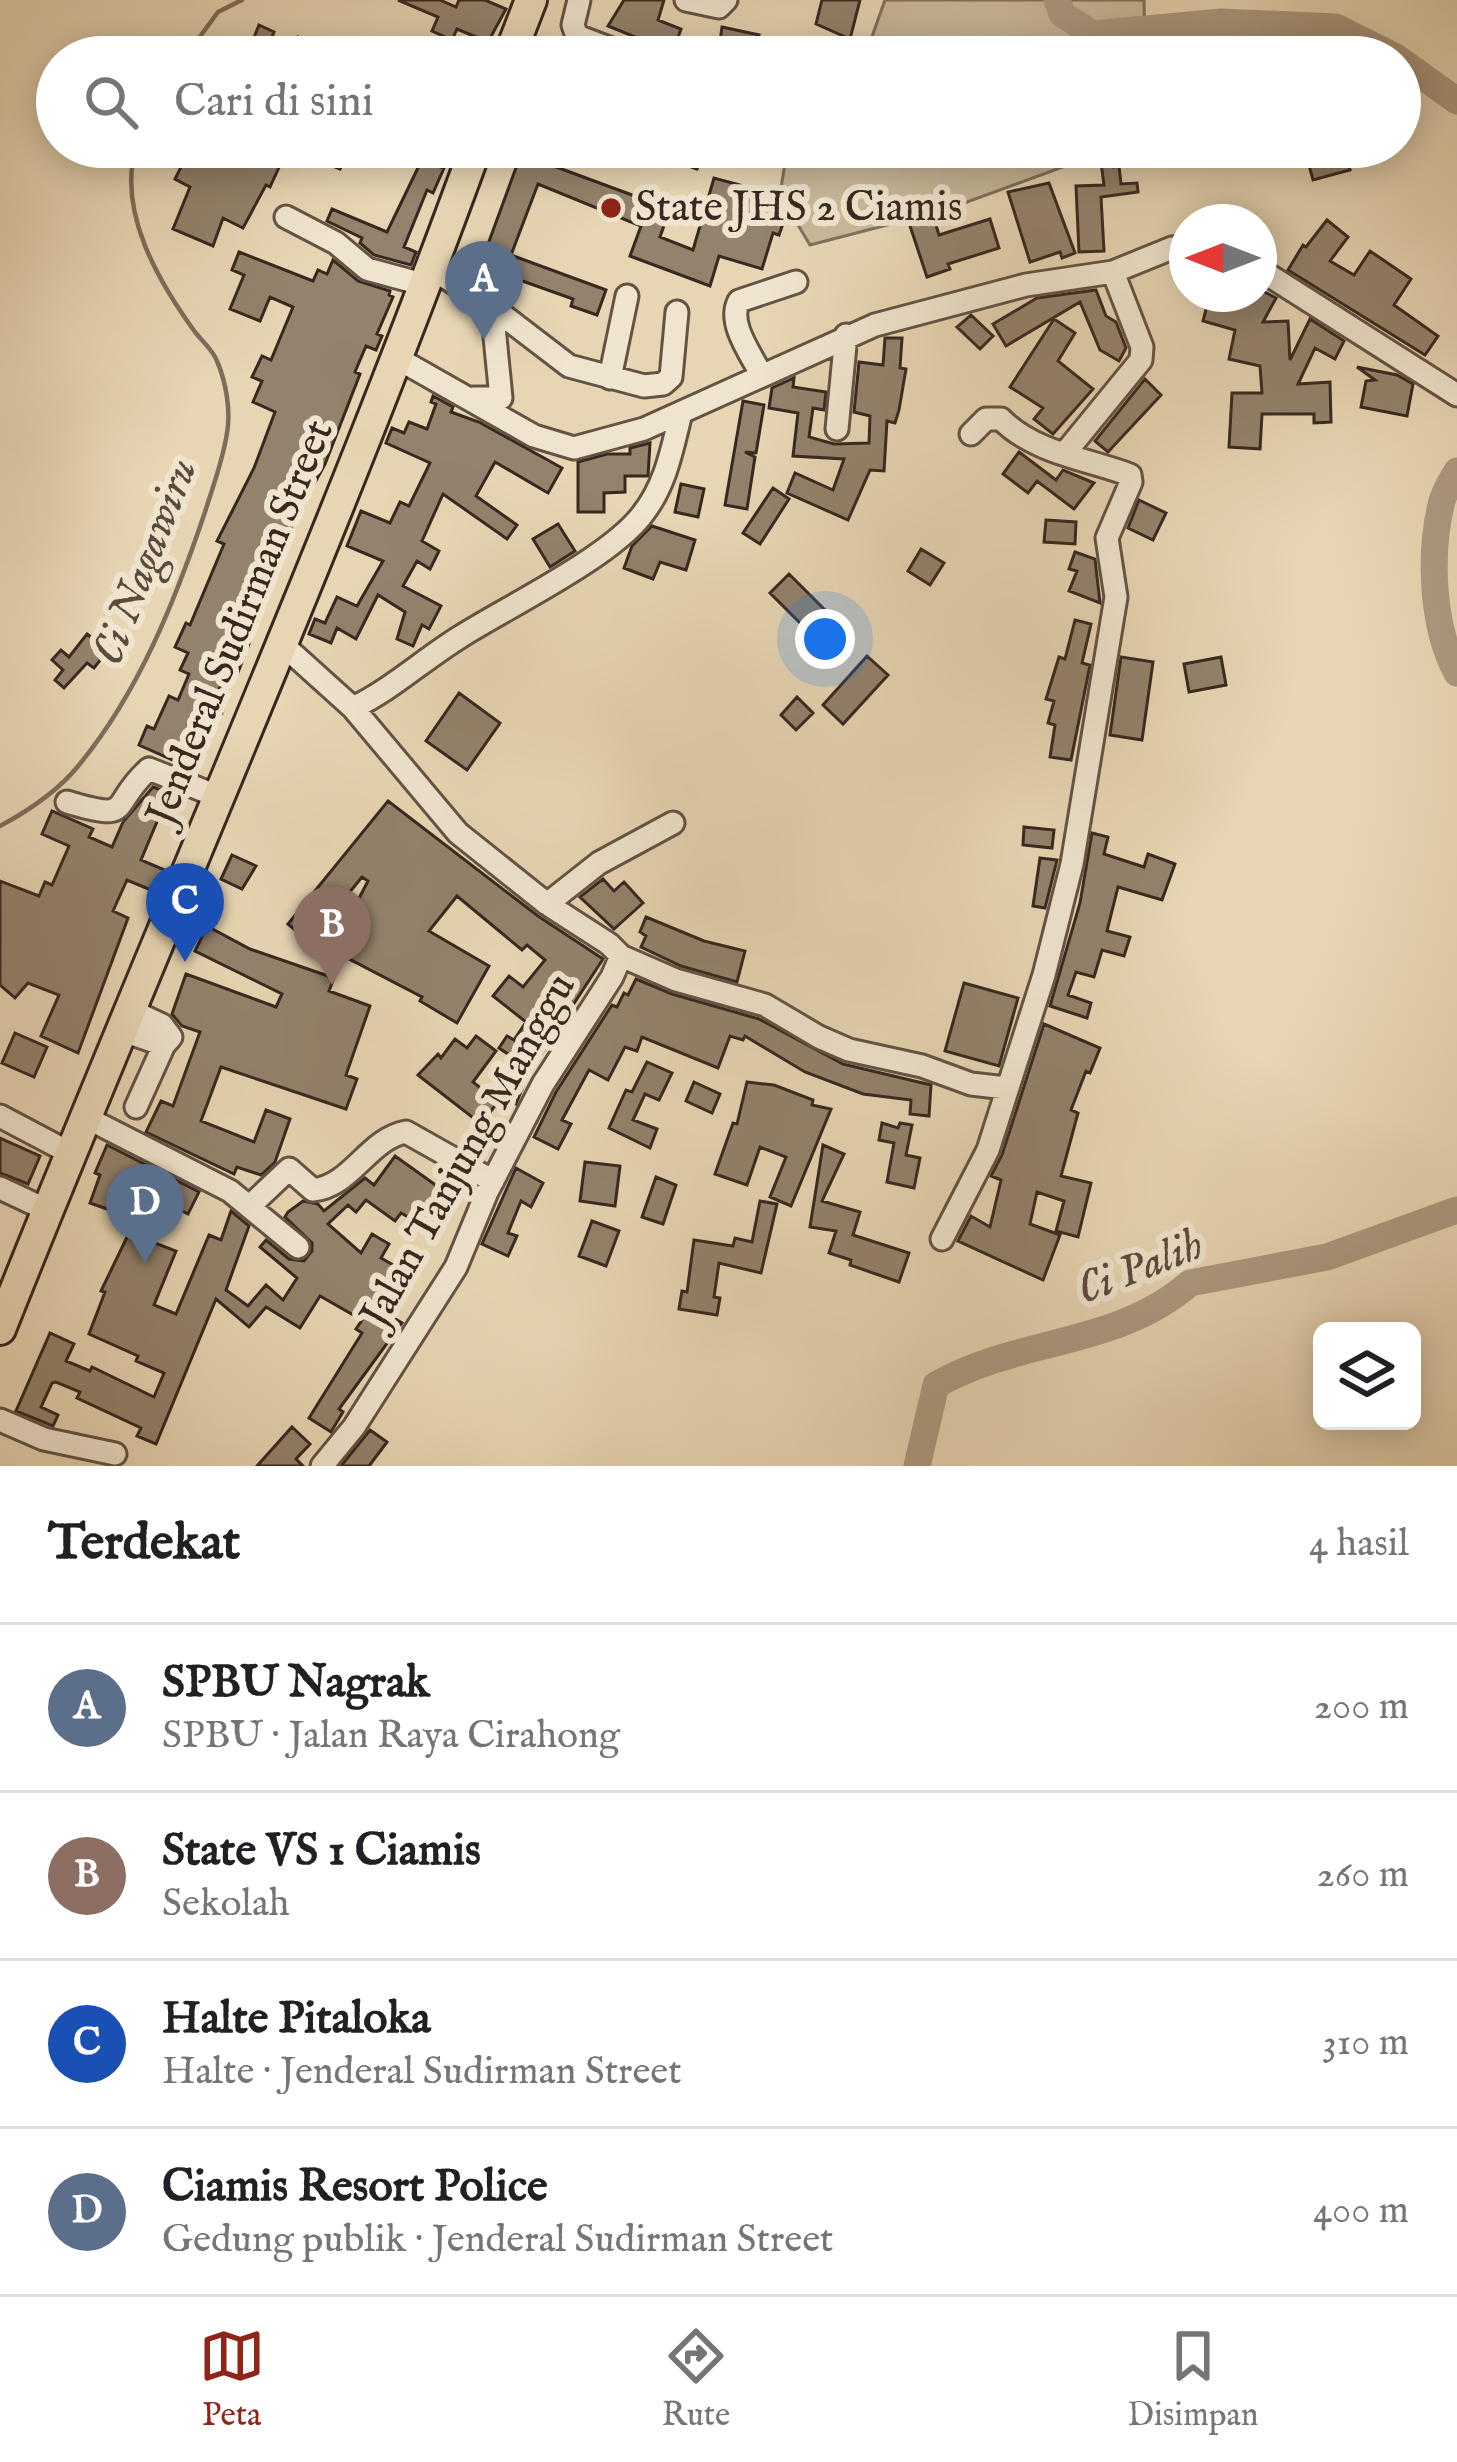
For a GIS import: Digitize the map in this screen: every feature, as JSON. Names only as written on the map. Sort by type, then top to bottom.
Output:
[{"type":"highway","points":[[517,36],[531,0]]},
{"type":"highway","name":"Jenderal Sudirman Street","points":[[0,1329],[282,644],[468,168]]},
{"type":"street","points":[[579,0],[573,25],[579,36]]},
{"type":"street","points":[[686,0],[718,7],[726,0]]},
{"type":"street","points":[[286,217],[336,243],[367,269],[426,276],[492,307],[569,366],[610,378],[644,386],[663,384],[671,376],[677,313]]},
{"type":"street","points":[[397,353],[534,436],[574,448],[644,429],[846,334],[1026,285],[1113,272],[1169,249]]},
{"type":"street","points":[[1065,453],[1142,360],[1142,347],[1113,272]]},
{"type":"street","points":[[1277,280],[1457,394]]},
{"type":"street","points":[[762,376],[735,321],[735,306],[796,282]]},
{"type":"street","points":[[610,378],[627,296]]},
{"type":"street","points":[[397,353],[438,373],[463,395],[500,398],[492,307]]},
{"type":"street","points":[[837,429],[846,334]]},
{"type":"street","points":[[353,708],[620,540],[656,496],[681,413]]},
{"type":"street","points":[[942,1239],[988,1150],[1044,975],[1072,864],[1116,597],[1106,538],[1131,482],[1130,475],[1011,430],[1001,419],[986,419],[971,434]]},
{"type":"street","name":"Jalan Tanjung Manggu","points":[[282,644],[353,708],[458,833],[621,956],[543,1084],[456,1267],[339,1449],[322,1466]]},
{"type":"street","points":[[67,802],[108,813],[118,810],[149,769],[217,796]]},
{"type":"street","points":[[547,904],[599,863],[673,823]]},
{"type":"street","points":[[621,956],[676,980],[765,1005],[849,1050],[922,1066],[971,1084],[1006,1088]]},
{"type":"street","points":[[126,1020],[164,1045],[136,1107]]},
{"type":"street","points":[[0,1116],[70,1153]]},
{"type":"street","points":[[85,1117],[230,1191],[298,1247]]},
{"type":"street","points":[[250,1206],[289,1169],[313,1190],[326,1189],[388,1138],[406,1132],[493,1181]]},
{"type":"street","points":[[0,1188],[47,1210]]},
{"type":"street","points":[[0,1420],[44,1439],[115,1454]]},
{"type":"shaded area","points":[[885,0],[1144,0],[1145,36],[872,36]]},
{"type":"shaded area","points":[[784,168],[1060,168],[945,210],[810,245],[780,195]]},
{"type":"building","points":[[398,0],[440,0],[456,7],[459,0],[485,0],[506,9],[491,36],[457,29],[454,36],[443,36],[432,31],[438,17]]},
{"type":"building","points":[[624,0],[664,0],[658,20],[681,29],[678,36],[633,36],[608,26]]},
{"type":"building","points":[[822,0],[860,0],[851,36],[816,24]]},
{"type":"building","points":[[259,25],[274,32],[272,36],[255,36]]},
{"type":"building","points":[[722,27],[759,35],[759,36],[721,36]]},
{"type":"building","points":[[180,168],[279,168],[243,228],[223,218],[213,246],[173,229],[190,187],[175,179]]},
{"type":"building","points":[[418,168],[444,168],[433,193],[427,190],[404,247],[416,252],[411,265],[374,255],[360,243],[362,238],[327,221],[332,209],[387,232]]},
{"type":"building","points":[[516,168],[559,168],[670,209],[660,237],[693,250],[714,178],[740,185],[737,195],[787,212],[779,235],[773,233],[762,269],[719,256],[710,286],[630,256],[641,226],[538,184],[511,255],[606,290],[597,315],[571,306],[573,299],[480,266]]},
{"type":"building","points":[[1102,168],[1119,168],[1121,184],[1137,183],[1138,192],[1101,197],[1104,251],[1079,252],[1076,186],[1104,185]]},
{"type":"building","points":[[1310,168],[1349,168],[1350,170],[1313,180]]},
{"type":"building","points":[[1049,183],[1075,253],[1062,258],[1060,252],[1030,262],[1008,192]]},
{"type":"building","points":[[932,212],[939,235],[990,219],[999,248],[948,264],[950,269],[927,277],[908,220]]},
{"type":"building","points":[[1327,220],[1348,237],[1330,261],[1354,275],[1370,251],[1411,279],[1394,305],[1438,336],[1425,355],[1288,270]]},
{"type":"building","points":[[239,252],[313,281],[318,270],[327,274],[333,260],[358,281],[390,291],[393,297],[377,334],[382,336],[376,350],[366,346],[325,464],[309,487],[278,557],[282,558],[237,675],[227,671],[217,694],[227,699],[222,713],[212,708],[195,748],[204,751],[195,770],[139,745],[147,726],[154,729],[169,696],[178,700],[189,674],[180,670],[188,653],[175,647],[186,623],[190,625],[224,544],[217,541],[254,468],[275,412],[253,402],[262,381],[252,377],[262,356],[271,360],[293,307],[270,297],[260,321],[230,309],[244,275],[232,270]]},
{"type":"building","points":[[1096,290],[1126,348],[1119,361],[1100,350],[1080,302],[1006,346],[993,324],[1037,298]]},
{"type":"building","points":[[1205,312],[1268,312],[1263,322],[1288,321],[1290,360],[1310,319],[1344,341],[1335,359],[1315,348],[1298,384],[1330,382],[1331,422],[1314,423],[1314,414],[1262,414],[1260,449],[1229,447],[1232,393],[1262,393],[1260,366],[1229,359],[1235,330],[1203,321]]},
{"type":"building","points":[[971,315],[993,336],[980,349],[957,327]]},
{"type":"building","points":[[1054,319],[1075,333],[1058,361],[1093,389],[1053,434],[1034,419],[1043,408],[1010,387]]},
{"type":"building","points":[[885,338],[902,338],[900,368],[906,369],[899,410],[895,423],[887,421],[884,471],[870,470],[848,520],[787,493],[795,473],[833,490],[844,459],[793,456],[798,413],[769,408],[772,388],[794,378],[793,387],[826,392],[824,410],[813,408],[809,437],[834,444],[869,443],[870,416],[854,412],[859,362],[883,365]]},
{"type":"building","points":[[1357,367],[1397,375],[1413,384],[1407,416],[1361,407],[1366,381],[1375,380]]},
{"type":"building","points":[[1145,379],[1161,395],[1108,452],[1095,441]]},
{"type":"building","points":[[433,396],[453,407],[451,412],[479,422],[562,468],[548,493],[495,462],[476,496],[517,525],[507,539],[443,494],[422,541],[439,551],[430,569],[417,561],[403,586],[441,606],[429,629],[422,625],[413,646],[397,639],[405,612],[378,595],[356,639],[337,628],[331,643],[309,634],[315,619],[325,623],[337,597],[357,606],[383,561],[347,546],[361,511],[390,523],[400,502],[409,506],[430,463],[386,443],[392,428],[404,433],[409,422],[427,429],[436,404],[431,402]]},
{"type":"building","points":[[743,401],[764,405],[756,453],[745,452],[755,457],[747,509],[725,505]]},
{"type":"building","points":[[650,443],[648,476],[625,476],[625,492],[604,493],[604,512],[578,512],[578,462],[630,454],[630,448]]},
{"type":"building","points":[[1019,452],[1056,480],[1063,470],[1094,483],[1074,509],[1037,481],[1028,493],[1003,474]]},
{"type":"building","points":[[681,484],[704,489],[698,517],[675,512]]},
{"type":"building","points":[[773,488],[789,499],[760,544],[743,533]]},
{"type":"building","points":[[1139,500],[1166,513],[1153,540],[1128,528]]},
{"type":"building","points":[[1046,520],[1076,522],[1075,544],[1044,542]]},
{"type":"building","points":[[558,524],[575,551],[550,567],[533,539]]},
{"type":"building","points":[[652,526],[695,540],[686,570],[660,562],[653,579],[624,568],[632,546]]},
{"type":"building","points":[[921,549],[944,563],[930,585],[908,571]]},
{"type":"building","points":[[1075,552],[1095,559],[1100,603],[1069,591],[1077,571],[1069,569]]},
{"type":"building","points":[[789,574],[841,626],[822,645],[770,593]]},
{"type":"building","points":[[1075,620],[1091,624],[1082,663],[1090,665],[1071,760],[1050,757],[1055,725],[1048,723],[1054,701],[1046,699],[1059,657],[1065,659]]},
{"type":"building","points":[[87,634],[108,650],[94,668],[87,663],[64,688],[55,680],[63,670],[52,660],[61,650],[69,657]]},
{"type":"building","points":[[867,656],[888,675],[843,724],[823,705]]},
{"type":"building","points":[[1121,657],[1153,662],[1142,740],[1110,735]]},
{"type":"building","points":[[1221,657],[1226,685],[1189,692],[1184,664]]},
{"type":"building","points":[[459,693],[500,723],[467,770],[426,741]]},
{"type":"building","points":[[797,697],[813,713],[796,730],[781,715]]},
{"type":"building","points":[[153,787],[169,793],[141,860],[167,871],[158,893],[127,880],[113,911],[128,918],[78,1053],[41,1036],[59,995],[28,983],[15,998],[0,985],[0,881],[39,896],[45,882],[52,885],[69,846],[42,834],[52,811],[93,829],[89,837],[112,847],[123,822]]},
{"type":"building","points":[[388,801],[538,916],[603,959],[528,1074],[516,1104],[501,1094],[520,1062],[499,1048],[507,1036],[514,1040],[526,1022],[493,996],[509,976],[523,987],[545,960],[527,945],[522,950],[457,896],[429,931],[489,966],[457,1023],[420,1001],[422,997],[332,950],[368,881],[362,877],[309,942],[288,924]]},
{"type":"building","points":[[1024,827],[1054,830],[1052,848],[1023,845]]},
{"type":"building","points":[[1092,833],[1108,837],[1104,854],[1144,867],[1148,854],[1175,864],[1162,900],[1118,887],[1107,931],[1130,937],[1124,956],[1102,950],[1094,977],[1076,972],[1068,995],[1091,1003],[1087,1018],[1050,1006],[1080,903]]},
{"type":"building","points":[[232,855],[256,866],[242,889],[221,879]]},
{"type":"building","points":[[1040,858],[1057,860],[1045,908],[1033,906]]},
{"type":"building","points":[[603,879],[614,891],[624,882],[643,903],[614,929],[580,897]]},
{"type":"building","points":[[646,917],[704,941],[745,951],[737,982],[681,966],[641,947]]},
{"type":"building","points":[[207,926],[250,949],[334,978],[329,991],[370,1006],[346,1075],[357,1079],[346,1109],[221,1067],[201,1121],[254,1142],[266,1110],[290,1119],[275,1162],[261,1175],[237,1167],[234,1174],[146,1132],[161,1101],[173,1106],[200,1032],[182,1026],[172,1014],[186,974],[276,1007],[282,994],[195,951]]},
{"type":"building","points":[[636,979],[759,1019],[843,1064],[931,1085],[929,1116],[910,1114],[911,1100],[863,1094],[805,1072],[745,1036],[743,1040],[730,1036],[718,1068],[642,1037],[637,1051],[625,1047],[608,1080],[589,1070],[562,1120],[571,1124],[558,1149],[534,1137],[556,1092],[612,1005],[617,1007]]},
{"type":"building","points":[[964,983],[1018,998],[999,1066],[945,1051]]},
{"type":"building","points":[[1044,1024],[1100,1048],[1071,1110],[1078,1113],[1061,1176],[1091,1183],[1078,1237],[1056,1231],[1064,1201],[1037,1192],[1030,1224],[1060,1235],[1043,1280],[958,1241],[971,1216],[990,1227],[1001,1180],[991,1176]]},
{"type":"building","points":[[15,1033],[47,1047],[34,1077],[2,1063]]},
{"type":"building","points":[[476,1036],[496,1051],[473,1082],[498,1102],[481,1124],[418,1075],[438,1054],[441,1058],[455,1039],[467,1048]]},
{"type":"building","points":[[647,1062],[672,1073],[659,1100],[645,1094],[633,1120],[657,1129],[650,1148],[609,1128],[626,1090],[632,1092]]},
{"type":"building","points":[[694,1082],[720,1094],[712,1113],[686,1101]]},
{"type":"building","points":[[747,1082],[774,1085],[813,1100],[812,1105],[831,1109],[791,1206],[770,1197],[786,1157],[760,1147],[747,1185],[715,1174],[733,1123],[737,1124]]},
{"type":"building","points":[[882,1123],[898,1128],[900,1123],[912,1125],[906,1155],[920,1158],[914,1188],[887,1182],[894,1143],[879,1140]]},
{"type":"building","points":[[0,1138],[40,1156],[28,1184],[0,1173]]},
{"type":"building","points":[[107,1145],[199,1192],[188,1214],[141,1196],[135,1208],[115,1198],[110,1210],[90,1203],[100,1175],[95,1173]]},
{"type":"building","points":[[823,1145],[844,1154],[822,1201],[860,1212],[853,1235],[909,1253],[899,1282],[829,1253],[836,1231],[810,1227]]},
{"type":"building","points":[[395,1156],[437,1186],[446,1172],[473,1187],[469,1197],[459,1190],[434,1232],[401,1213],[395,1221],[366,1200],[356,1212],[348,1205],[328,1224],[361,1253],[372,1234],[389,1244],[381,1258],[395,1266],[372,1305],[402,1323],[339,1409],[343,1412],[331,1432],[309,1418],[362,1333],[356,1329],[362,1320],[320,1296],[300,1328],[266,1307],[249,1327],[216,1299],[156,1444],[137,1436],[141,1428],[77,1398],[80,1392],[56,1382],[41,1407],[58,1415],[53,1426],[16,1411],[50,1333],[74,1344],[66,1361],[90,1371],[92,1367],[154,1397],[164,1373],[89,1334],[105,1292],[101,1291],[129,1233],[176,1251],[154,1305],[176,1314],[209,1235],[221,1240],[231,1211],[249,1226],[226,1290],[248,1306],[266,1285],[283,1300],[297,1278],[260,1247],[266,1240],[289,1259],[304,1261],[312,1243],[285,1217],[288,1212],[303,1201],[318,1204],[324,1211],[365,1178],[374,1185]]},
{"type":"building","points":[[585,1162],[620,1166],[615,1206],[580,1201]]},
{"type":"building","points":[[516,1168],[543,1183],[531,1207],[521,1201],[508,1233],[517,1236],[508,1256],[482,1244]]},
{"type":"building","points":[[656,1177],[676,1185],[663,1224],[642,1217]]},
{"type":"building","points":[[760,1201],[777,1204],[761,1273],[719,1263],[714,1297],[720,1298],[717,1315],[679,1309],[682,1291],[687,1292],[694,1240],[733,1246],[735,1238],[752,1242]]},
{"type":"building","points":[[592,1221],[619,1231],[606,1266],[579,1256]]},
{"type":"building","points":[[292,1427],[310,1444],[296,1459],[303,1466],[257,1466]]},
{"type":"building","points":[[370,1430],[387,1442],[369,1466],[341,1466]]},
{"type":"waterway","name":"Ci Nagawiru","points":[[200,36],[218,12],[242,0]]},
{"type":"waterway","name":"Ci Palih","points":[[1057,0],[1062,14],[1093,34],[1221,22],[1336,27],[1354,36]]},
{"type":"waterway","name":"Ci Palih","points":[[1421,75],[1457,101]]},
{"type":"waterway","name":"Ci Nagawiru","points":[[0,826],[62,783],[120,707],[181,579],[225,443],[228,406],[217,361],[168,291],[144,244],[132,196],[132,168]]},
{"type":"waterway","name":"Ci Palih","points":[[1457,471],[1442,501],[1434,568],[1442,635],[1457,673]]},
{"type":"waterway","name":"Ci Palih","points":[[917,1466],[936,1385],[967,1370],[1131,1319],[1190,1283],[1327,1257],[1457,1210]]},
{"type":"place","name":"State JHS 2 Ciamis","points":[[611,208]]},
{"type":"place","name":"SPBU Nagrak","points":[[484,340]]},
{"type":"place","name":"Halte Pitaloka","points":[[185,962]]},
{"type":"place","name":"State VS 1 Ciamis","points":[[332,985]]},
{"type":"place","name":"Ciamis Resort Police","points":[[145,1263]]}]
